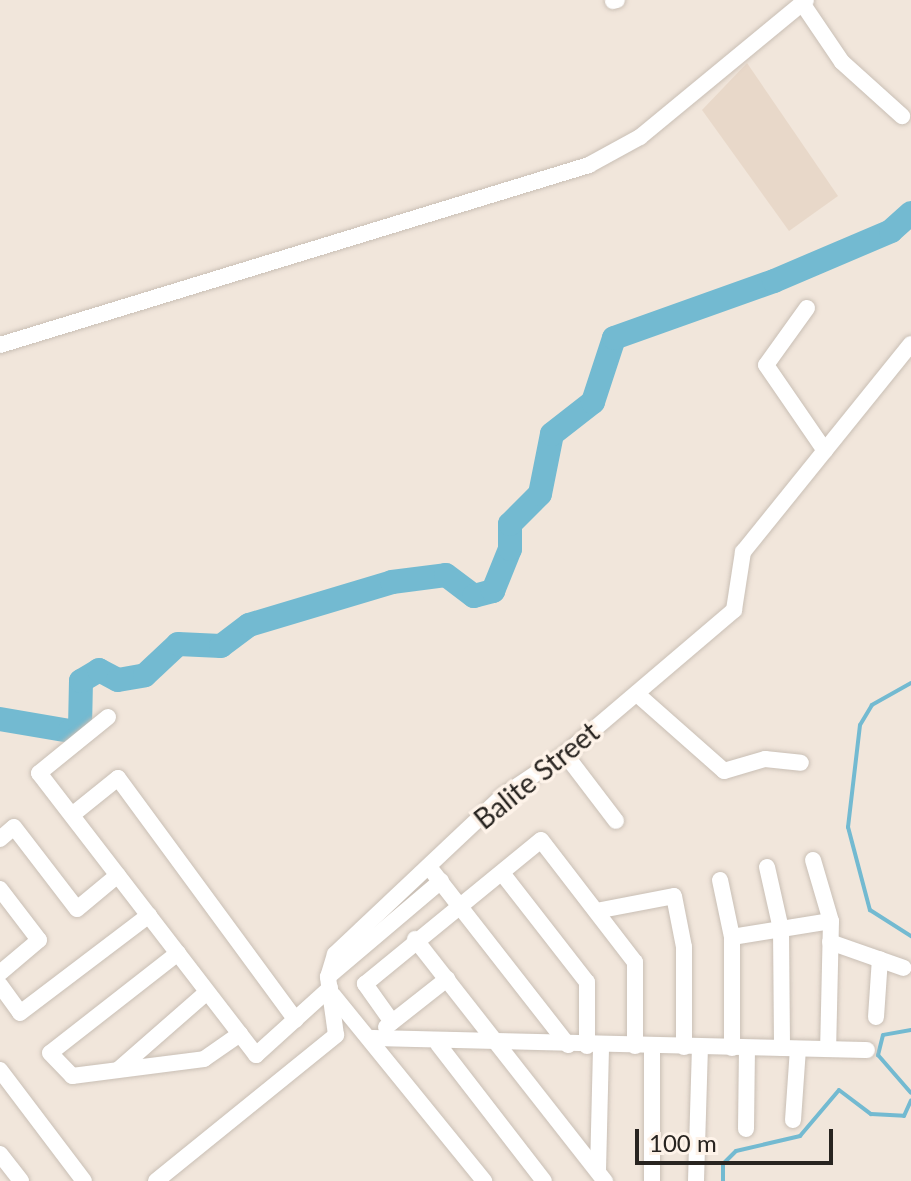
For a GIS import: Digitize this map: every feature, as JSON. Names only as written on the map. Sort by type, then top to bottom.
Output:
[{"type":"street","points":[[0,345],[589,165],[640,137],[804,1],[842,62],[902,116]]},
{"type":"street","points":[[807,308],[766,365],[825,451]]},
{"type":"street","name":"Balite Street","points":[[330,987],[335,954],[504,795],[565,754],[734,610],[743,552],[911,344]]},
{"type":"street","points":[[637,694],[724,771],[765,759],[801,763]]},
{"type":"street","points":[[108,717],[39,773],[256,1055],[441,881]]},
{"type":"street","points":[[565,754],[616,821]]},
{"type":"street","points":[[72,815],[118,778],[296,1020]]},
{"type":"street","points":[[0,839],[14,827],[77,909],[118,875]]},
{"type":"street","points":[[392,1022],[365,984],[415,939],[461,906],[541,840],[635,962],[652,1181]]},
{"type":"street","points":[[813,860],[831,921],[828,1049]]},
{"type":"street","points":[[429,867],[568,1045]]},
{"type":"street","points":[[767,867],[781,929],[793,1120]]},
{"type":"street","points":[[502,873],[587,982],[602,1176]]},
{"type":"street","points":[[720,880],[732,937],[746,1129]]},
{"type":"street","points":[[0,889],[39,940],[0,973]]},
{"type":"street","points":[[596,911],[674,896],[684,947],[692,1047],[696,1181]]},
{"type":"street","points":[[0,985],[20,1013],[149,915]]},
{"type":"street","points":[[732,937],[831,921]]},
{"type":"street","points":[[415,939],[602,1176]]},
{"type":"street","points":[[830,942],[904,968]]},
{"type":"street","points":[[178,953],[50,1053],[72,1076],[204,1059],[240,1034]]},
{"type":"street","points":[[876,1017],[880,959]]},
{"type":"street","points":[[370,1039],[447,979]]},
{"type":"street","points":[[330,987],[484,1181]]},
{"type":"street","points":[[156,1181],[336,1035],[330,987]]},
{"type":"street","points":[[119,1069],[207,992]]},
{"type":"street","points":[[370,1039],[438,1044],[867,1050]]},
{"type":"street","points":[[438,1044],[544,1181]]},
{"type":"street","points":[[0,1070],[84,1181]]},
{"type":"street","points":[[0,1154],[21,1181]]},
{"type":"shaded area","points":[[747,63],[838,196],[789,231],[702,110]]},
{"type":"waterway","points":[[0,719],[70,731],[80,728],[81,681],[99,670],[118,680],[145,675],[178,644],[221,646],[249,625],[392,582],[446,575],[474,596],[493,591],[510,549],[510,524],[540,494],[552,434],[593,402],[614,338],[774,281],[891,231],[911,213]]},
{"type":"waterway","points":[[911,683],[872,705],[860,725],[848,827],[870,910],[911,936]]},
{"type":"waterway","points":[[911,1030],[883,1035],[878,1055],[911,1093]]},
{"type":"waterway","points":[[723,1181],[723,1164],[736,1151],[800,1136],[839,1090],[871,1114],[904,1116],[911,1100]]}]
